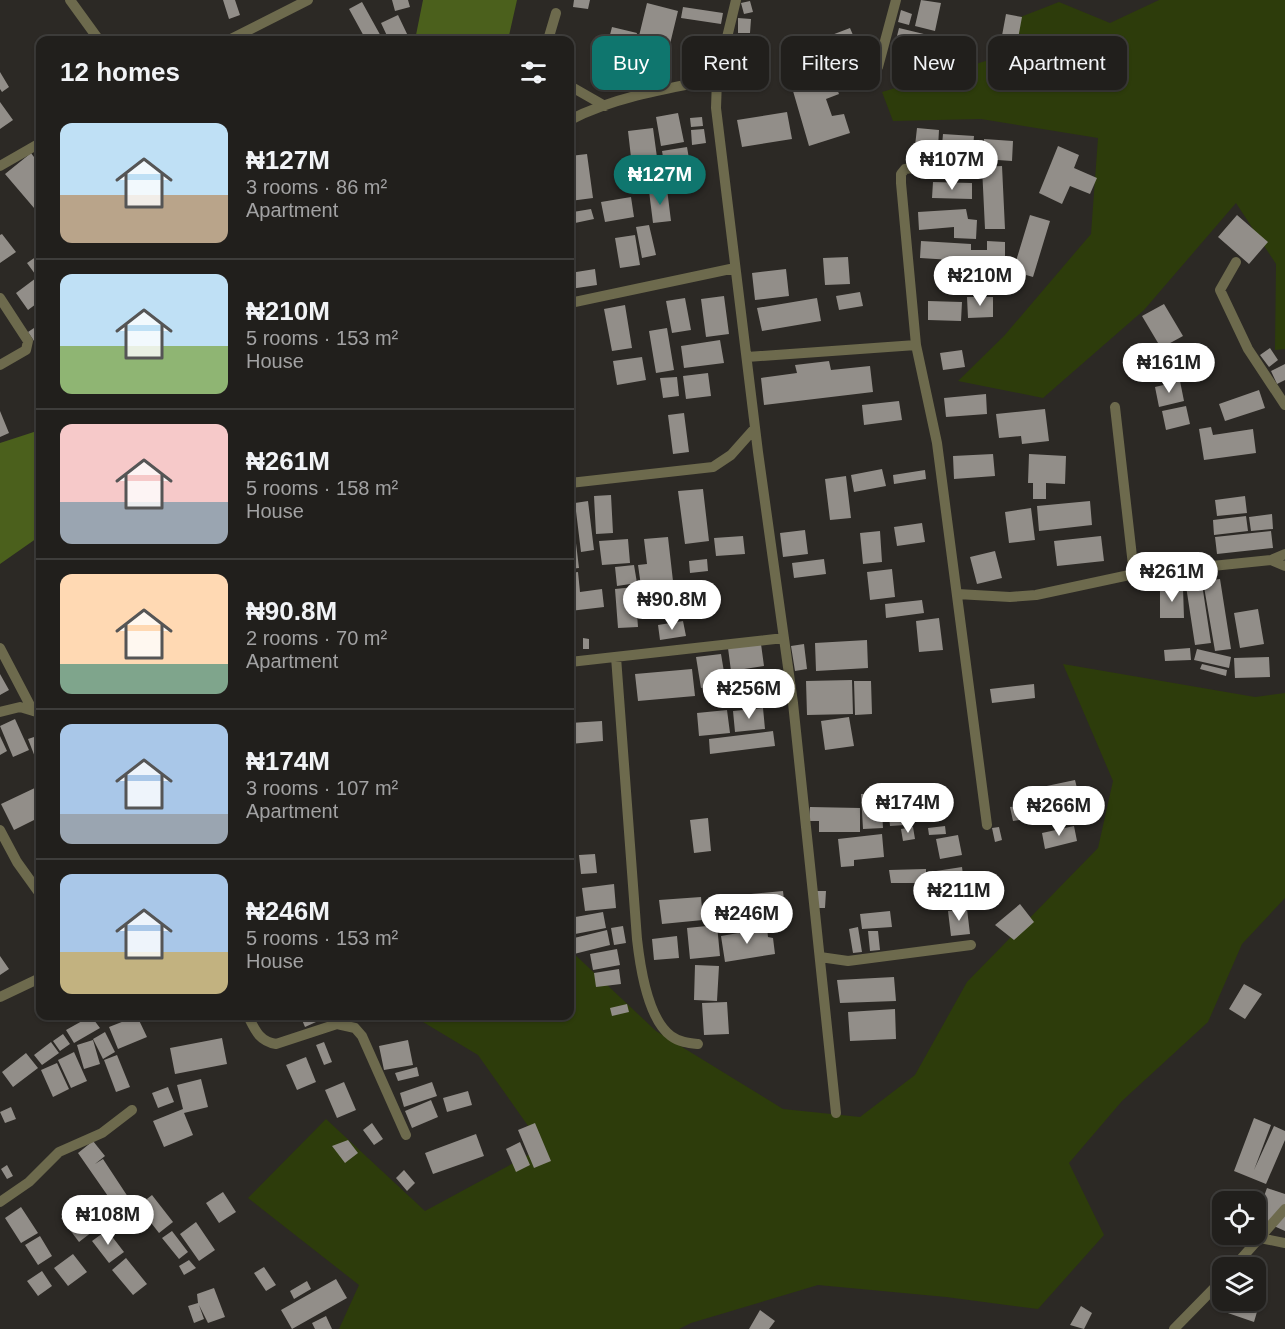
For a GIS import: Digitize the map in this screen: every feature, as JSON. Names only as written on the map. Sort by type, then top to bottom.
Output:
[{"type":"street","points":[[70,0],[96,36]]},
{"type":"street","points":[[237,36],[308,0]]},
{"type":"street","points":[[727,36],[736,0]]},
{"type":"street","points":[[880,60],[896,0]]},
{"type":"street","points":[[549,36],[556,13]]},
{"type":"street","points":[[574,118],[605,106],[682,86]]},
{"type":"street","points":[[574,88],[605,106]]},
{"type":"street","points":[[717,90],[716,108],[735,268],[784,638],[836,1113]]},
{"type":"street","points":[[0,166],[36,145]]},
{"type":"street","points":[[936,165],[905,169],[901,174],[916,345],[937,443],[987,825]]},
{"type":"street","points":[[1236,262],[1220,290],[1248,349],[1285,405]]},
{"type":"street","points":[[574,302],[735,268]]},
{"type":"street","points":[[0,298],[28,341],[26,350],[0,365]]},
{"type":"street","points":[[747,357],[916,345]]},
{"type":"street","points":[[1115,407],[1134,574]]},
{"type":"street","points":[[574,483],[713,467],[731,455],[755,428]]},
{"type":"street","points":[[957,594],[1010,597],[1036,595],[1134,574],[1271,560],[1285,554]]},
{"type":"street","points":[[1271,560],[1285,566]]},
{"type":"street","points":[[574,662],[784,638]]},
{"type":"street","points":[[0,648],[36,710]]},
{"type":"street","points":[[615,657],[643,981],[667,1032],[682,1041],[698,1044]]},
{"type":"street","points":[[0,712],[20,707],[36,712]]},
{"type":"street","points":[[0,830],[17,862],[36,888]]},
{"type":"street","points":[[820,957],[848,962],[971,945]]},
{"type":"street","points":[[0,997],[36,980]]},
{"type":"street","points":[[250,1020],[259,1036],[266,1042],[276,1044],[337,1024],[355,1028],[362,1036],[406,1135]]},
{"type":"street","points":[[0,1202],[29,1182],[59,1152],[102,1133],[132,1110]]},
{"type":"street","points":[[1266,1231],[1285,1209]]},
{"type":"street","points":[[1266,1239],[1285,1243]]},
{"type":"street","points":[[1243,1257],[1254,1245]]},
{"type":"street","points":[[1174,1329],[1212,1290]]},
{"type":"green space","points":[[423,0],[517,0],[509,36],[416,36]]},
{"type":"green space","points":[[1159,0],[1285,0],[1285,349],[1275,350],[1276,264],[1236,203],[1144,310],[1043,398],[958,381],[1004,336],[1091,234],[1098,138],[981,119],[893,121],[882,92],[892,89],[976,90],[976,64],[988,60],[988,90],[1127,90],[1127,36],[1002,36],[1010,21],[1059,2],[1110,23]]},
{"type":"green space","points":[[36,431],[36,539],[0,564],[0,443]]},
{"type":"green space","points":[[1063,664],[1255,697],[1285,693],[1285,898],[1242,944],[1208,1022],[1122,1101],[1069,1163],[1104,1235],[1038,1309],[946,1297],[818,1285],[691,1323],[679,1329],[339,1329],[359,1285],[248,1198],[326,1119],[425,1211],[543,1147],[478,1055],[420,1020],[574,1020],[574,954],[656,1031],[783,1109],[860,1117],[915,1075],[967,982],[1098,848],[1113,781]]},
{"type":"building","points":[[223,0],[235,0],[240,15],[229,19]]},
{"type":"building","points":[[392,0],[408,0],[410,7],[395,11]]},
{"type":"building","points":[[574,0],[590,0],[588,9],[573,7]]},
{"type":"building","points":[[921,0],[941,3],[935,31],[915,26]]},
{"type":"building","points":[[750,1],[753,12],[744,14],[741,3]]},
{"type":"building","points":[[362,2],[381,36],[364,36],[349,9]]},
{"type":"building","points":[[647,3],[678,11],[670,44],[670,36],[639,36]]},
{"type":"building","points":[[683,7],[723,13],[721,24],[681,18]]},
{"type":"building","points":[[901,10],[912,14],[909,25],[898,22]]},
{"type":"building","points":[[1006,14],[1022,17],[1018,36],[1002,36]]},
{"type":"building","points":[[398,15],[408,36],[387,36],[381,23]]},
{"type":"building","points":[[738,18],[751,19],[750,33],[738,33]]},
{"type":"building","points":[[612,27],[637,33],[636,36],[610,36]]},
{"type":"building","points":[[850,28],[853,36],[829,36]]},
{"type":"building","points":[[899,28],[928,35],[928,36],[897,36]]},
{"type":"building","points":[[0,72],[9,87],[2,92],[0,89]]},
{"type":"building","points":[[837,90],[839,94],[826,99],[832,116],[844,114],[850,133],[809,146],[793,91]]},
{"type":"building","points":[[0,102],[13,120],[0,129]]},
{"type":"building","points":[[787,112],[792,139],[742,147],[737,120]]},
{"type":"building","points":[[678,113],[684,142],[661,146],[656,117]]},
{"type":"building","points":[[702,117],[703,126],[691,127],[690,118]]},
{"type":"building","points":[[653,128],[659,172],[633,175],[628,131]]},
{"type":"building","points":[[917,128],[939,130],[938,148],[915,146]]},
{"type":"building","points":[[704,129],[706,143],[692,145],[691,130]]},
{"type":"building","points":[[943,134],[974,136],[972,160],[941,157]]},
{"type":"building","points":[[984,139],[1013,141],[1012,161],[983,159]]},
{"type":"building","points":[[1058,146],[1079,155],[1074,168],[1097,178],[1090,194],[1070,186],[1062,204],[1039,193]]},
{"type":"building","points":[[687,147],[693,182],[668,186],[662,151]]},
{"type":"building","points":[[31,153],[36,160],[36,210],[5,174]]},
{"type":"building","points":[[587,154],[593,198],[574,200],[574,156]]},
{"type":"building","points":[[1002,166],[1005,229],[985,229],[982,167]]},
{"type":"building","points":[[933,182],[972,183],[972,199],[932,198]]},
{"type":"building","points":[[667,189],[671,221],[653,223],[649,191]]},
{"type":"building","points":[[631,197],[634,217],[605,222],[601,202]]},
{"type":"building","points":[[591,209],[594,219],[575,223],[574,212]]},
{"type":"building","points":[[966,209],[968,219],[977,220],[976,239],[954,238],[954,227],[919,230],[918,212]]},
{"type":"building","points":[[1030,215],[1050,221],[1033,277],[1013,271]]},
{"type":"building","points":[[1237,215],[1268,242],[1249,264],[1218,237]]},
{"type":"building","points":[[649,225],[656,255],[642,258],[636,227]]},
{"type":"building","points":[[2,234],[16,252],[0,263],[0,235]]},
{"type":"building","points":[[635,235],[640,265],[620,268],[615,238]]},
{"type":"building","points":[[921,241],[971,244],[971,250],[987,250],[987,241],[1005,242],[1005,272],[952,273],[952,260],[920,258]]},
{"type":"building","points":[[36,257],[36,273],[35,274],[27,263]]},
{"type":"building","points":[[848,257],[850,284],[825,285],[823,258]]},
{"type":"building","points":[[595,269],[597,285],[574,288],[574,272]]},
{"type":"building","points":[[786,269],[789,296],[755,300],[752,273]]},
{"type":"building","points":[[36,278],[36,304],[28,310],[16,293]]},
{"type":"building","points":[[860,292],[863,306],[839,310],[836,296]]},
{"type":"building","points":[[724,296],[729,334],[706,337],[701,299]]},
{"type":"building","points":[[967,297],[993,297],[993,317],[968,318]]},
{"type":"building","points":[[685,298],[691,330],[672,333],[666,301]]},
{"type":"building","points":[[817,298],[821,321],[762,331],[757,308]]},
{"type":"building","points":[[928,301],[962,302],[961,321],[928,320]]},
{"type":"building","points":[[1164,304],[1183,336],[1161,348],[1142,316]]},
{"type":"building","points":[[625,305],[632,348],[612,351],[604,309]]},
{"type":"building","points":[[36,327],[36,344],[28,332]]},
{"type":"building","points":[[667,328],[674,370],[656,373],[649,331]]},
{"type":"building","points":[[720,340],[724,363],[684,368],[681,346]]},
{"type":"building","points":[[1270,348],[1278,360],[1269,367],[1260,355]]},
{"type":"building","points":[[962,350],[965,367],[943,370],[940,353]]},
{"type":"building","points":[[642,357],[646,380],[617,385],[613,361]]},
{"type":"building","points":[[829,361],[831,370],[870,366],[873,392],[764,405],[761,378],[797,373],[795,365]]},
{"type":"building","points":[[1285,364],[1285,380],[1277,384],[1271,371]]},
{"type":"building","points":[[708,373],[711,396],[686,399],[683,376]]},
{"type":"building","points":[[677,377],[679,396],[663,398],[660,378]]},
{"type":"building","points":[[1180,381],[1184,401],[1159,407],[1155,387]]},
{"type":"building","points":[[1259,390],[1265,408],[1225,421],[1219,404]]},
{"type":"building","points":[[986,394],[987,414],[946,417],[944,398]]},
{"type":"building","points":[[899,401],[902,420],[864,425],[862,405]]},
{"type":"building","points":[[1186,406],[1190,424],[1166,430],[1162,411]]},
{"type":"building","points":[[1045,409],[1049,441],[1022,444],[1021,436],[999,438],[996,414]]},
{"type":"building","points":[[0,411],[9,433],[0,437]]},
{"type":"building","points":[[684,413],[689,452],[673,454],[668,415]]},
{"type":"building","points":[[1211,427],[1213,435],[1253,429],[1256,453],[1204,460],[1199,429]]},
{"type":"building","points":[[993,454],[995,476],[954,479],[953,456]]},
{"type":"building","points":[[1029,454],[1066,456],[1065,484],[1046,483],[1046,499],[1033,499],[1033,483],[1028,483]]},
{"type":"building","points":[[882,469],[886,486],[854,492],[851,475]]},
{"type":"building","points":[[925,470],[926,479],[894,484],[893,475]]},
{"type":"building","points":[[846,476],[851,518],[830,520],[825,479]]},
{"type":"building","points":[[703,489],[709,541],[685,544],[678,491]]},
{"type":"building","points":[[611,495],[613,533],[596,534],[594,496]]},
{"type":"building","points":[[1245,496],[1247,513],[1217,516],[1215,500]]},
{"type":"building","points":[[588,501],[594,550],[581,552],[575,503]]},
{"type":"building","points":[[1090,501],[1092,525],[1039,531],[1037,506]]},
{"type":"building","points":[[1031,508],[1035,540],[1009,543],[1005,512]]},
{"type":"building","points":[[1272,514],[1273,529],[1251,531],[1249,517]]},
{"type":"building","points":[[1246,516],[1248,531],[1214,535],[1213,520]]},
{"type":"building","points":[[922,523],[925,542],[897,546],[894,527]]},
{"type":"building","points":[[574,527],[579,568],[574,569]]},
{"type":"building","points":[[805,530],[808,554],[783,557],[780,533]]},
{"type":"building","points":[[880,531],[882,562],[863,564],[860,533]]},
{"type":"building","points":[[1271,531],[1273,548],[1217,554],[1215,537]]},
{"type":"building","points":[[743,536],[745,554],[716,556],[714,538]]},
{"type":"building","points":[[1101,536],[1104,561],[1057,566],[1054,541]]},
{"type":"building","points":[[668,537],[673,581],[641,586],[638,565],[647,564],[644,539]]},
{"type":"building","points":[[628,539],[630,563],[602,565],[599,541]]},
{"type":"building","points":[[995,551],[1002,578],[977,584],[970,557]]},
{"type":"building","points":[[707,559],[708,571],[690,573],[689,561]]},
{"type":"building","points":[[824,559],[826,574],[794,578],[792,563]]},
{"type":"building","points":[[634,565],[637,583],[617,586],[615,567]]},
{"type":"building","points":[[892,569],[895,597],[870,600],[867,572]]},
{"type":"building","points":[[574,572],[578,572],[580,592],[602,589],[604,607],[574,611]]},
{"type":"building","points":[[1220,579],[1231,649],[1215,651],[1203,581]]},
{"type":"building","points":[[1202,584],[1211,643],[1195,645],[1186,586]]},
{"type":"building","points":[[635,587],[638,627],[618,628],[615,589]]},
{"type":"building","points":[[1160,588],[1183,588],[1184,618],[1160,618]]},
{"type":"building","points":[[922,600],[924,613],[886,618],[885,604]]},
{"type":"building","points":[[1258,609],[1264,644],[1240,648],[1234,613]]},
{"type":"building","points":[[939,618],[943,650],[919,652],[916,621]]},
{"type":"building","points":[[683,621],[686,636],[660,640],[658,625]]},
{"type":"building","points":[[583,638],[589,639],[589,649],[583,649]]},
{"type":"building","points":[[867,640],[868,668],[816,671],[815,643]]},
{"type":"building","points":[[761,644],[764,666],[731,671],[728,648]]},
{"type":"building","points":[[804,644],[807,669],[795,671],[791,646]]},
{"type":"building","points":[[1190,648],[1191,660],[1165,661],[1164,650]]},
{"type":"building","points":[[1197,649],[1231,657],[1229,668],[1194,660]]},
{"type":"building","points":[[721,654],[726,684],[701,688],[696,657]]},
{"type":"building","points":[[1269,657],[1270,677],[1235,678],[1234,658]]},
{"type":"building","points":[[1202,664],[1227,670],[1226,676],[1200,669]]},
{"type":"building","points":[[692,669],[695,696],[638,701],[635,674]]},
{"type":"building","points":[[0,674],[9,690],[0,695]]},
{"type":"building","points":[[852,680],[853,714],[807,715],[806,681]]},
{"type":"building","points":[[854,681],[871,681],[872,714],[855,715]]},
{"type":"building","points":[[1034,684],[1035,698],[992,703],[990,689]]},
{"type":"building","points":[[763,708],[765,729],[735,732],[733,711]]},
{"type":"building","points":[[727,710],[730,733],[699,736],[697,713]]},
{"type":"building","points":[[849,717],[854,746],[825,750],[821,721]]},
{"type":"building","points":[[15,719],[29,750],[13,757],[0,726]]},
{"type":"building","points":[[602,721],[603,741],[574,744],[574,723]]},
{"type":"building","points":[[773,731],[775,746],[710,754],[709,739]]},
{"type":"building","points":[[0,736],[7,751],[0,755]]},
{"type":"building","points":[[36,736],[36,760],[28,739]]},
{"type":"building","points":[[1075,780],[1078,792],[1045,799],[1042,787]]},
{"type":"building","points":[[36,787],[36,819],[14,830],[1,804]]},
{"type":"building","points":[[881,793],[883,828],[863,829],[861,794]]},
{"type":"building","points":[[902,796],[905,825],[890,826],[887,797]]},
{"type":"building","points":[[1048,801],[1050,817],[1036,819],[1034,803]]},
{"type":"building","points":[[1025,805],[1028,819],[1013,821],[1010,807]]},
{"type":"building","points":[[810,807],[860,808],[860,832],[819,832],[819,821],[809,821]]},
{"type":"building","points":[[708,818],[711,851],[694,853],[690,820]]},
{"type":"building","points":[[945,826],[946,834],[929,835],[928,828]]},
{"type":"building","points":[[1074,826],[1077,841],[1045,849],[1042,833]]},
{"type":"building","points":[[913,827],[915,839],[903,841],[901,829]]},
{"type":"building","points":[[999,827],[1002,840],[995,842],[992,828]]},
{"type":"building","points":[[882,834],[884,857],[854,860],[854,866],[841,867],[838,839]]},
{"type":"building","points":[[958,835],[962,855],[940,859],[936,839]]},
{"type":"building","points":[[595,854],[597,873],[581,874],[579,855]]},
{"type":"building","points":[[962,867],[965,891],[937,892],[936,871]]},
{"type":"building","points":[[926,869],[926,883],[891,883],[889,870]]},
{"type":"building","points":[[614,884],[616,908],[585,911],[582,888]]},
{"type":"building","points":[[783,891],[785,909],[753,913],[751,894]]},
{"type":"building","points":[[813,891],[826,891],[825,908],[817,908]]},
{"type":"building","points":[[701,897],[703,920],[662,924],[659,900]]},
{"type":"building","points":[[1020,904],[1034,922],[1014,940],[995,925]]},
{"type":"building","points":[[967,909],[970,934],[951,936],[948,911]]},
{"type":"building","points":[[890,911],[892,927],[862,929],[860,914]]},
{"type":"building","points":[[603,912],[606,928],[574,934],[574,917]]},
{"type":"building","points":[[717,925],[720,956],[690,959],[687,928]]},
{"type":"building","points":[[623,926],[626,943],[614,945],[611,928]]},
{"type":"building","points":[[858,927],[862,952],[853,953],[849,929]]},
{"type":"building","points":[[767,928],[768,937],[773,938],[775,954],[725,962],[721,936]]},
{"type":"building","points":[[607,930],[610,945],[574,954],[574,938]]},
{"type":"building","points":[[868,931],[878,931],[880,950],[870,951]]},
{"type":"building","points":[[677,936],[679,958],[654,960],[652,939]]},
{"type":"building","points":[[617,949],[620,965],[593,970],[590,954]]},
{"type":"building","points":[[0,956],[9,969],[0,975]]},
{"type":"building","points":[[695,965],[719,966],[717,1001],[694,1000]]},
{"type":"building","points":[[619,969],[621,984],[596,987],[594,973]]},
{"type":"building","points":[[894,977],[896,1001],[840,1003],[837,980]]},
{"type":"building","points":[[1244,984],[1262,994],[1245,1019],[1229,1009]]},
{"type":"building","points":[[727,1002],[729,1034],[704,1035],[702,1003]]},
{"type":"building","points":[[627,1004],[629,1012],[612,1016],[610,1008]]},
{"type":"building","points":[[895,1009],[896,1039],[850,1041],[848,1012]]},
{"type":"building","points":[[84,1020],[94,1020],[100,1028],[74,1043],[66,1030]]},
{"type":"building","points":[[127,1020],[139,1020],[147,1037],[118,1049],[109,1027]]},
{"type":"building","points":[[302,1020],[320,1020],[305,1027]]},
{"type":"building","points":[[105,1032],[115,1052],[103,1059],[93,1039]]},
{"type":"building","points":[[63,1034],[70,1044],[60,1051],[53,1041]]},
{"type":"building","points":[[222,1038],[227,1064],[175,1074],[170,1048]]},
{"type":"building","points":[[93,1040],[100,1064],[84,1069],[77,1045]]},
{"type":"building","points":[[408,1040],[413,1065],[384,1070],[379,1046]]},
{"type":"building","points":[[51,1042],[59,1053],[42,1065],[34,1055]]},
{"type":"building","points":[[324,1042],[332,1062],[324,1065],[316,1045]]},
{"type":"building","points":[[74,1052],[87,1081],[71,1088],[58,1060]]},
{"type":"building","points":[[26,1053],[38,1068],[13,1087],[2,1072]]},
{"type":"building","points":[[117,1055],[130,1087],[116,1092],[104,1060]]},
{"type":"building","points":[[306,1057],[316,1082],[297,1090],[286,1065]]},
{"type":"building","points":[[57,1063],[69,1089],[53,1097],[41,1070]]},
{"type":"building","points":[[417,1067],[419,1076],[398,1081],[395,1073]]},
{"type":"building","points":[[201,1079],[208,1107],[184,1113],[193,1135],[164,1147],[153,1121],[183,1109],[177,1085]]},
{"type":"building","points":[[344,1082],[356,1110],[337,1118],[325,1090]]},
{"type":"building","points":[[432,1082],[437,1096],[404,1107],[400,1093]]},
{"type":"building","points":[[168,1087],[174,1102],[158,1108],[152,1093]]},
{"type":"building","points":[[468,1091],[472,1105],[447,1112],[443,1098]]},
{"type":"building","points":[[431,1100],[438,1117],[412,1128],[405,1111]]},
{"type":"building","points":[[11,1107],[16,1119],[5,1123],[0,1112]]},
{"type":"building","points":[[1254,1118],[1271,1125],[1254,1170],[1274,1126],[1285,1131],[1285,1140],[1266,1184],[1234,1171]]},
{"type":"building","points":[[372,1123],[383,1139],[374,1145],[363,1130]]},
{"type":"building","points":[[535,1123],[551,1161],[534,1168],[518,1130]]},
{"type":"building","points":[[476,1134],[484,1156],[433,1174],[425,1153]]},
{"type":"building","points":[[348,1140],[358,1153],[345,1163],[332,1146]]},
{"type":"building","points":[[93,1141],[105,1156],[95,1164],[103,1159],[132,1203],[119,1212],[78,1153]]},
{"type":"building","points":[[520,1142],[530,1165],[516,1172],[506,1149]]},
{"type":"building","points":[[7,1165],[13,1176],[7,1179],[1,1169]]},
{"type":"building","points":[[404,1170],[415,1183],[407,1191],[396,1178]]},
{"type":"building","points":[[1267,1188],[1285,1194],[1285,1231],[1266,1222]]},
{"type":"building","points":[[223,1192],[236,1212],[219,1223],[206,1203]]},
{"type":"building","points":[[152,1195],[173,1222],[159,1233],[138,1206]]},
{"type":"building","points":[[83,1202],[101,1225],[79,1242],[61,1218]]},
{"type":"building","points":[[21,1207],[38,1233],[21,1243],[5,1218]]},
{"type":"building","points":[[196,1222],[215,1250],[199,1261],[180,1234]]},
{"type":"building","points":[[107,1230],[124,1252],[109,1263],[92,1241]]},
{"type":"building","points":[[172,1231],[188,1252],[179,1259],[162,1238]]},
{"type":"building","points":[[40,1236],[52,1256],[38,1265],[25,1245]]},
{"type":"building","points":[[73,1254],[87,1272],[68,1286],[54,1268]]},
{"type":"building","points":[[126,1258],[147,1284],[133,1295],[112,1270]]},
{"type":"building","points":[[189,1260],[196,1268],[184,1275],[179,1266]]},
{"type":"building","points":[[264,1267],[276,1285],[266,1291],[254,1273]]},
{"type":"building","points":[[42,1271],[52,1286],[38,1296],[27,1281]]},
{"type":"building","points":[[336,1279],[347,1298],[292,1329],[281,1310]]},
{"type":"building","points":[[307,1281],[311,1289],[294,1299],[290,1291]]},
{"type":"building","points":[[214,1288],[225,1317],[208,1323],[199,1305],[204,1319],[194,1323],[188,1306],[198,1303],[197,1294]]},
{"type":"building","points":[[1081,1306],[1092,1313],[1084,1329],[1070,1325]]},
{"type":"building","points":[[760,1310],[775,1321],[769,1329],[749,1329]]},
{"type":"building","points":[[1222,1311],[1257,1311],[1254,1322]]},
{"type":"building","points":[[326,1316],[332,1329],[315,1329],[312,1323]]}]
